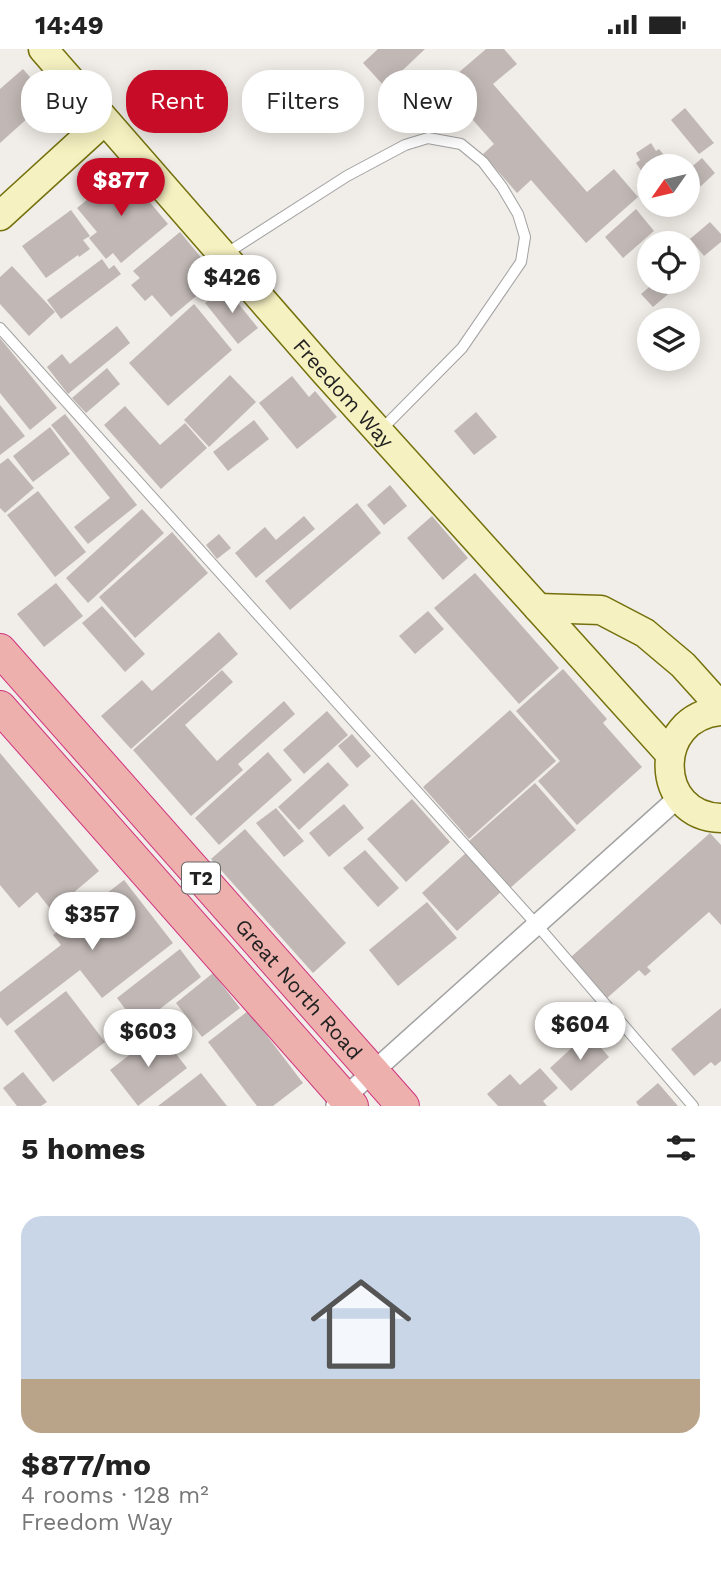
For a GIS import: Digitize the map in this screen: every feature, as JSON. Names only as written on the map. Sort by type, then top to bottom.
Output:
[{"type":"highway","name":"Great North Road","points":[[0,650],[403,1106]]},
{"type":"highway","name":"Great North Road","points":[[0,707],[344,1103]]},
{"type":"main road","name":"Freedom Way","points":[[43,49],[61,70]]},
{"type":"main road","name":"Freedom Way","points":[[112,130],[379,432],[670,754]]},
{"type":"main road","points":[[0,216],[91,133]]},
{"type":"main road","points":[[538,608],[601,610],[645,633],[683,665],[721,709],[696,718],[684,727],[675,739],[670,754],[672,783],[690,807],[702,814],[721,818]]},
{"type":"street","points":[[344,1103],[373,1072],[680,797]]},
{"type":"lane","points":[[223,255],[347,176],[405,145],[428,138],[461,144],[483,162],[518,214],[525,237],[521,262],[463,348],[379,432]]},
{"type":"lane","points":[[0,328],[537,925],[693,1106]]},
{"type":"building","points":[[378,49],[425,49],[403,70],[378,70],[378,79],[363,63]]},
{"type":"building","points":[[486,49],[504,49],[517,64],[493,84],[587,192],[614,169],[637,198],[586,243],[531,180],[517,193],[483,154],[494,144],[477,125],[477,70],[462,70]]},
{"type":"building","points":[[21,71],[21,124],[0,143],[0,89]]},
{"type":"building","points":[[685,108],[714,143],[699,154],[671,120]]},
{"type":"building","points":[[651,143],[656,151],[659,149],[663,154],[637,155]]},
{"type":"building","points":[[702,158],[715,173],[700,187]]},
{"type":"building","points":[[123,170],[168,224],[121,263],[113,253],[106,259],[89,238],[97,232],[77,208]]},
{"type":"building","points":[[636,209],[637,217],[643,217],[654,231],[637,231],[637,246],[623,258],[605,237]]},
{"type":"building","points":[[71,210],[90,236],[83,240],[90,249],[46,278],[22,246]]},
{"type":"building","points":[[710,222],[721,234],[721,242],[704,256],[700,251],[699,231]]},
{"type":"building","points":[[180,232],[218,278],[171,317],[152,295],[145,301],[131,285],[140,278],[133,271]]},
{"type":"building","points":[[102,259],[109,269],[114,265],[121,274],[61,319],[47,300]]},
{"type":"building","points":[[12,266],[55,312],[29,336],[0,304],[0,277]]},
{"type":"building","points":[[225,287],[258,328],[238,344],[205,303]]},
{"type":"building","points":[[641,294],[668,294],[653,307]]},
{"type":"building","points":[[194,304],[232,350],[168,406],[129,363]]},
{"type":"building","points":[[117,326],[130,343],[68,394],[47,367],[62,354],[70,364]]},
{"type":"building","points":[[0,338],[57,408],[30,430],[0,393]]},
{"type":"building","points":[[107,368],[120,384],[86,413],[72,398]]},
{"type":"building","points":[[230,375],[256,402],[209,447],[184,420]]},
{"type":"building","points":[[292,376],[309,397],[315,391],[337,417],[297,449],[259,403]]},
{"type":"building","points":[[0,405],[25,436],[0,455]]},
{"type":"building","points":[[125,406],[160,445],[185,423],[207,448],[161,489],[104,425]]},
{"type":"building","points":[[476,412],[497,437],[474,455],[454,431]]},
{"type":"building","points":[[65,414],[137,505],[88,544],[74,527],[110,498],[51,425]]},
{"type":"building","points":[[254,420],[269,439],[228,471],[213,452]]},
{"type":"building","points":[[50,427],[70,454],[33,482],[13,456]]},
{"type":"building","points":[[8,458],[34,488],[5,513],[0,508],[0,464]]},
{"type":"building","points":[[390,485],[407,506],[384,525],[367,505]]},
{"type":"building","points":[[38,491],[86,552],[55,577],[7,515]]},
{"type":"building","points":[[357,503],[381,533],[290,610],[265,581]]},
{"type":"building","points":[[142,509],[164,533],[88,603],[66,578]]},
{"type":"building","points":[[304,516],[315,529],[256,578],[235,553],[265,527],[276,540]]},
{"type":"building","points":[[432,516],[468,558],[443,580],[407,538]]},
{"type":"building","points":[[172,532],[208,573],[135,638],[99,597]]},
{"type":"building","points":[[219,534],[231,548],[217,559],[206,545]]},
{"type":"building","points":[[475,573],[559,668],[519,704],[434,608]]},
{"type":"building","points":[[56,583],[83,616],[44,647],[17,614]]},
{"type":"building","points":[[102,606],[145,654],[125,672],[82,623]]},
{"type":"building","points":[[428,611],[444,629],[415,654],[399,636]]},
{"type":"building","points":[[219,632],[238,654],[131,749],[101,716],[142,680],[152,691]]},
{"type":"building","points":[[563,669],[607,719],[603,723],[642,767],[577,825],[538,781],[560,761],[516,711]]},
{"type":"building","points":[[222,670],[233,682],[185,725],[217,761],[284,701],[295,714],[238,764],[243,770],[191,816],[133,750]]},
{"type":"building","points":[[510,710],[556,761],[469,839],[423,787]]},
{"type":"building","points":[[327,711],[348,735],[304,774],[283,750]]},
{"type":"building","points":[[352,734],[371,756],[357,768],[338,746]]},
{"type":"building","points":[[268,752],[292,780],[219,845],[195,818]]},
{"type":"building","points":[[0,753],[99,871],[52,911],[37,892],[19,908],[0,885]]},
{"type":"building","points":[[328,762],[349,785],[299,830],[278,807]]},
{"type":"building","points":[[535,783],[576,830],[509,889],[468,842]]},
{"type":"building","points":[[412,799],[450,842],[406,882],[367,839]]},
{"type":"building","points":[[344,804],[364,828],[329,857],[309,833]]},
{"type":"building","points":[[276,808],[304,841],[284,857],[256,823]]},
{"type":"building","points":[[245,829],[346,943],[313,973],[211,859]]},
{"type":"building","points":[[710,833],[721,845],[721,925],[709,912],[647,967],[651,971],[645,976],[639,970],[607,998],[571,957]]},
{"type":"building","points":[[365,850],[399,888],[378,907],[343,868]]},
{"type":"building","points":[[467,852],[502,891],[457,931],[422,893]]},
{"type":"building","points":[[124,880],[173,943],[102,998],[80,970],[7,1026],[0,1017],[0,992],[61,945],[53,935]]},
{"type":"building","points":[[427,902],[457,938],[398,986],[369,950]]},
{"type":"building","points":[[180,949],[201,977],[138,1026],[117,998]]},
{"type":"building","points":[[213,973],[240,1008],[202,1037],[176,1003]]},
{"type":"building","points":[[66,991],[105,1042],[53,1082],[14,1031]]},
{"type":"building","points":[[721,1008],[721,1061],[715,1066],[711,1062],[694,1076],[671,1049]]},
{"type":"building","points":[[248,1011],[303,1083],[273,1106],[257,1106],[208,1042]]},
{"type":"building","points":[[159,1032],[187,1068],[138,1106],[110,1070]]},
{"type":"building","points":[[588,1033],[609,1057],[571,1091],[550,1068]]},
{"type":"building","points":[[540,1068],[558,1088],[543,1101],[547,1106],[498,1106],[487,1094],[510,1074],[520,1085]]},
{"type":"building","points":[[23,1072],[47,1102],[41,1106],[17,1106],[3,1088]]},
{"type":"building","points":[[201,1073],[227,1106],[158,1106]]},
{"type":"building","points":[[658,1083],[678,1106],[639,1106],[636,1102]]}]
